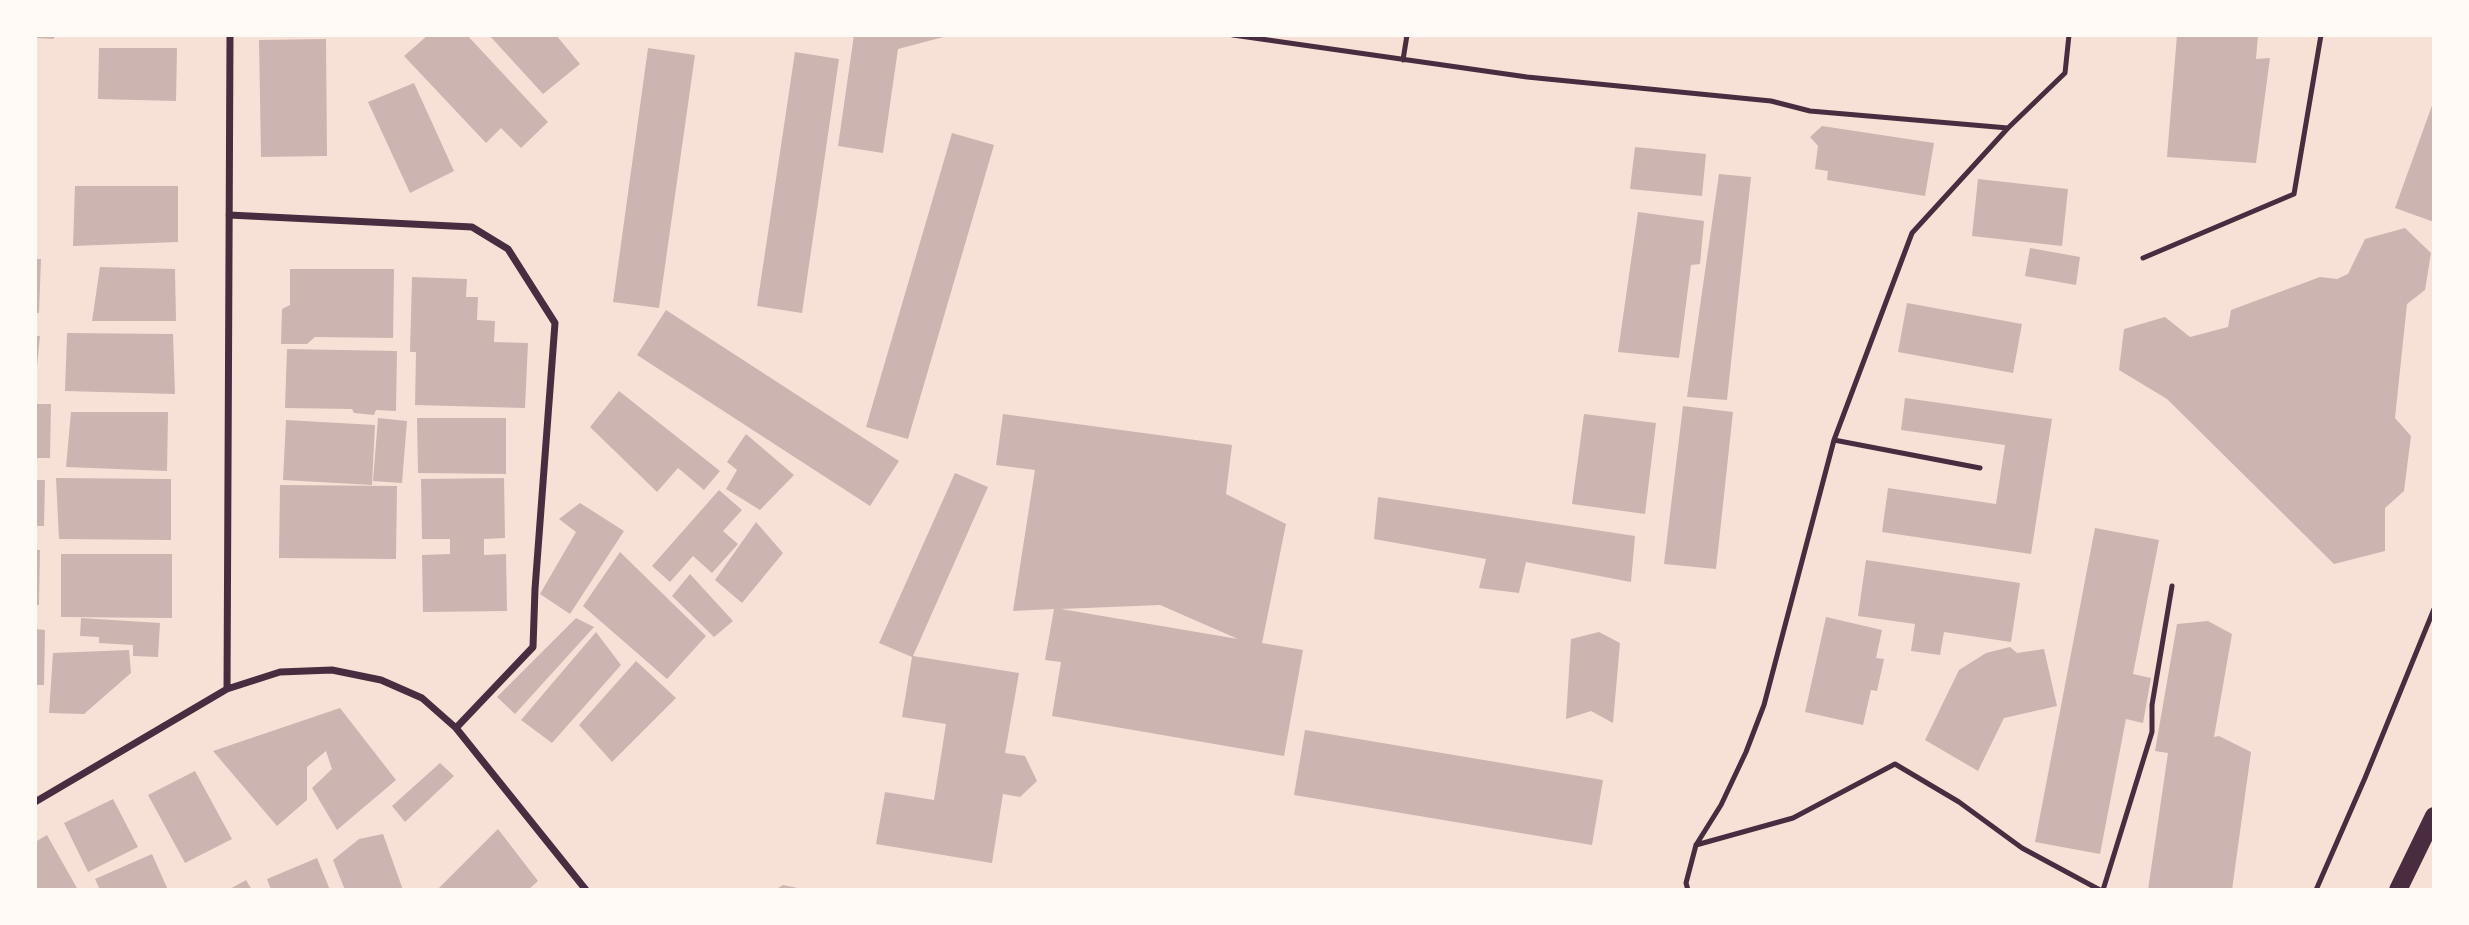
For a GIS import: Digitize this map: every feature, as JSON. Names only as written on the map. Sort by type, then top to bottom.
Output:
[{"type":"main road","points":[[2398,890],[2434,816]]},
{"type":"street","points":[[227,689],[230,35]]},
{"type":"street","points":[[229,215],[472,227],[508,249],[555,323],[533,648],[456,728]]},
{"type":"street","points":[[35,802],[227,689],[281,672],[332,670],[381,680],[422,698],[456,728],[586,890]]},
{"type":"lane","points":[[1233,35],[1527,76],[1771,102],[1810,111],[2008,128]]},
{"type":"lane","points":[[1403,60],[1407,35]]},
{"type":"lane","points":[[1688,890],[1686,883],[1696,845],[1721,804],[1746,752],[1763,705],[1834,440],[1912,233],[2008,128],[2065,73],[2069,35]]},
{"type":"lane","points":[[2143,258],[2294,194],[2321,35]]},
{"type":"lane","points":[[1834,440],[1980,468]]},
{"type":"lane","points":[[1696,845],[1793,818],[1895,764],[1959,802],[2022,848],[2102,890],[2152,732],[2152,705],[2172,586]]},
{"type":"lane","points":[[2316,890],[2434,609]]},
{"type":"building","points":[[35,35],[54,35],[54,39],[35,38]]},
{"type":"building","points":[[428,35],[467,35],[548,122],[521,148],[501,128],[486,143],[404,56]]},
{"type":"building","points":[[489,35],[556,35],[580,64],[543,94]]},
{"type":"building","points":[[854,35],[951,35],[898,49],[883,153],[838,146]]},
{"type":"building","points":[[2177,35],[2258,35],[2256,59],[2270,58],[2256,163],[2167,157]]},
{"type":"building","points":[[326,39],[327,156],[261,157],[259,40]]},
{"type":"building","points":[[99,48],[177,48],[176,101],[98,99]]},
{"type":"building","points":[[648,48],[695,55],[659,308],[613,302]]},
{"type":"building","points":[[795,52],[839,59],[802,313],[757,306]]},
{"type":"building","points":[[414,83],[454,171],[410,193],[368,102]]},
{"type":"building","points":[[2434,100],[2434,222],[2395,208]]},
{"type":"building","points":[[1822,126],[1934,143],[1925,196],[1827,180],[1828,171],[1815,169],[1818,146],[1810,137]]},
{"type":"building","points":[[952,133],[994,145],[908,439],[866,427]]},
{"type":"building","points":[[1635,147],[1706,154],[1702,196],[1630,189]]},
{"type":"building","points":[[1719,174],[1751,177],[1727,400],[1687,397]]},
{"type":"building","points":[[1978,179],[2068,189],[2062,246],[1972,236]]},
{"type":"building","points":[[75,186],[178,186],[178,242],[73,246]]},
{"type":"building","points":[[1638,212],[1704,221],[1700,264],[1691,265],[1679,358],[1618,352]]},
{"type":"building","points":[[2405,228],[2431,253],[2425,290],[2407,304],[2395,418],[2411,436],[2404,491],[2385,508],[2385,551],[2334,564],[2167,399],[2119,370],[2124,329],[2165,317],[2190,337],[2228,327],[2231,310],[2320,277],[2337,279],[2348,274],[2365,239]]},
{"type":"building","points":[[2030,248],[2080,257],[2076,285],[2025,276]]},
{"type":"building","points":[[35,259],[41,259],[39,313],[35,313]]},
{"type":"building","points":[[100,267],[175,269],[176,321],[92,321]]},
{"type":"building","points":[[290,269],[394,269],[393,338],[315,337],[307,344],[281,344],[282,309],[290,305]]},
{"type":"building","points":[[412,277],[467,279],[466,297],[478,297],[477,320],[495,321],[494,342],[528,343],[525,408],[415,405],[416,352],[410,352]]},
{"type":"building","points":[[1907,303],[2022,324],[2013,373],[1898,352]]},
{"type":"building","points":[[666,310],[899,461],[870,506],[637,355]]},
{"type":"building","points":[[67,333],[173,334],[175,394],[65,391]]},
{"type":"building","points":[[35,336],[40,336],[37,367],[35,367]]},
{"type":"building","points":[[287,349],[397,351],[396,411],[376,410],[374,415],[354,413],[352,409],[285,408]]},
{"type":"building","points":[[619,391],[720,471],[704,490],[678,468],[657,492],[590,427]]},
{"type":"building","points":[[1905,398],[2052,419],[2031,554],[1882,532],[1888,488],[1996,504],[2005,445],[1901,430]]},
{"type":"building","points":[[35,404],[51,404],[50,458],[35,458]]},
{"type":"building","points":[[1683,406],[1733,412],[1716,569],[1664,564]]},
{"type":"building","points":[[71,412],[168,412],[167,471],[66,467]]},
{"type":"building","points":[[1003,414],[1232,445],[1226,494],[1286,524],[1262,643],[1303,650],[1284,756],[1052,716],[1061,662],[1045,660],[1054,609],[1013,611],[1035,470],[996,465]],"holes":[[[1160,605],[1238,639],[1061,609]]]},
{"type":"building","points":[[1584,414],[1656,423],[1645,514],[1572,504]]},
{"type":"building","points":[[378,418],[407,421],[402,483],[373,481]]},
{"type":"building","points":[[417,418],[506,418],[506,474],[418,473]]},
{"type":"building","points":[[286,420],[375,425],[372,485],[283,480]]},
{"type":"building","points":[[746,434],[794,475],[760,510],[726,489],[737,470],[727,462]]},
{"type":"building","points":[[955,473],[988,487],[913,656],[1019,673],[1005,753],[1025,756],[1037,781],[1020,797],[1003,794],[992,863],[876,844],[885,792],[934,800],[946,724],[902,717],[912,657],[879,643]]},
{"type":"building","points":[[56,478],[171,479],[171,540],[59,539]]},
{"type":"building","points":[[504,478],[505,538],[484,539],[484,555],[506,554],[507,611],[423,612],[422,555],[450,554],[450,539],[422,539],[421,479]]},
{"type":"building","points":[[35,480],[45,480],[44,526],[35,526]]},
{"type":"building","points":[[280,485],[397,486],[396,559],[279,558]]},
{"type":"building","points":[[719,490],[742,510],[723,531],[738,544],[712,573],[693,556],[670,582],[652,566]]},
{"type":"building","points":[[1378,497],[1635,536],[1631,582],[1526,562],[1519,593],[1479,588],[1486,559],[1374,539]]},
{"type":"building","points":[[580,503],[624,531],[570,614],[540,594],[576,532],[559,519]]},
{"type":"building","points":[[756,522],[783,553],[742,603],[715,580]]},
{"type":"building","points":[[2095,528],[2159,540],[2133,674],[2151,678],[2143,723],[2126,719],[2100,854],[2035,842]]},
{"type":"building","points":[[35,550],[40,550],[39,605],[35,605]]},
{"type":"building","points":[[620,552],[706,636],[667,679],[583,606]]},
{"type":"building","points":[[61,554],[172,554],[172,618],[61,617]]},
{"type":"building","points":[[1866,560],[2020,583],[2011,642],[1944,632],[1940,655],[1911,651],[1915,624],[1858,616]]},
{"type":"building","points":[[690,574],[733,621],[714,637],[672,596]]},
{"type":"building","points":[[1826,617],[1882,630],[1876,658],[1884,659],[1877,691],[1871,690],[1863,725],[1805,712]]},
{"type":"building","points":[[81,618],[160,623],[158,657],[133,656],[133,645],[99,643],[99,637],[80,636]]},
{"type":"building","points":[[576,618],[594,627],[515,714],[497,697]]},
{"type":"building","points":[[2208,621],[2232,634],[2214,737],[2219,736],[2251,752],[2232,890],[2148,890],[2168,753],[2155,751],[2177,624]]},
{"type":"building","points":[[35,629],[45,630],[44,685],[35,685]]},
{"type":"building","points":[[596,632],[621,665],[552,743],[521,720]]},
{"type":"building","points":[[1599,632],[1620,643],[1613,723],[1591,711],[1566,719],[1571,639]]},
{"type":"building","points":[[2010,647],[2017,653],[2044,649],[2057,706],[2004,718],[1978,771],[1925,740],[1959,670],[1986,653]]},
{"type":"building","points":[[129,650],[131,673],[84,714],[49,713],[53,653]]},
{"type":"building","points":[[636,661],[676,698],[612,762],[579,725]]},
{"type":"building","points":[[340,708],[396,780],[337,830],[312,788],[332,769],[326,751],[307,767],[307,800],[277,826],[213,751]]},
{"type":"building","points":[[1305,730],[1603,780],[1592,845],[1294,795]]},
{"type":"building","points":[[440,763],[454,776],[405,822],[392,806]]},
{"type":"building","points":[[195,771],[232,839],[185,863],[148,795]]},
{"type":"building","points":[[113,799],[138,847],[88,872],[64,823]]},
{"type":"building","points":[[498,829],[538,881],[528,890],[437,890]]},
{"type":"building","points":[[383,834],[403,890],[345,890],[333,860],[359,839]]},
{"type":"building","points":[[47,835],[78,890],[35,890],[35,842]]},
{"type":"building","points":[[152,854],[168,890],[100,890],[95,879]]},
{"type":"building","points":[[317,858],[330,890],[271,890],[267,879]]},
{"type":"building","points":[[246,880],[252,890],[228,890]]},
{"type":"building","points":[[783,885],[802,889],[802,890],[775,890]]}]
